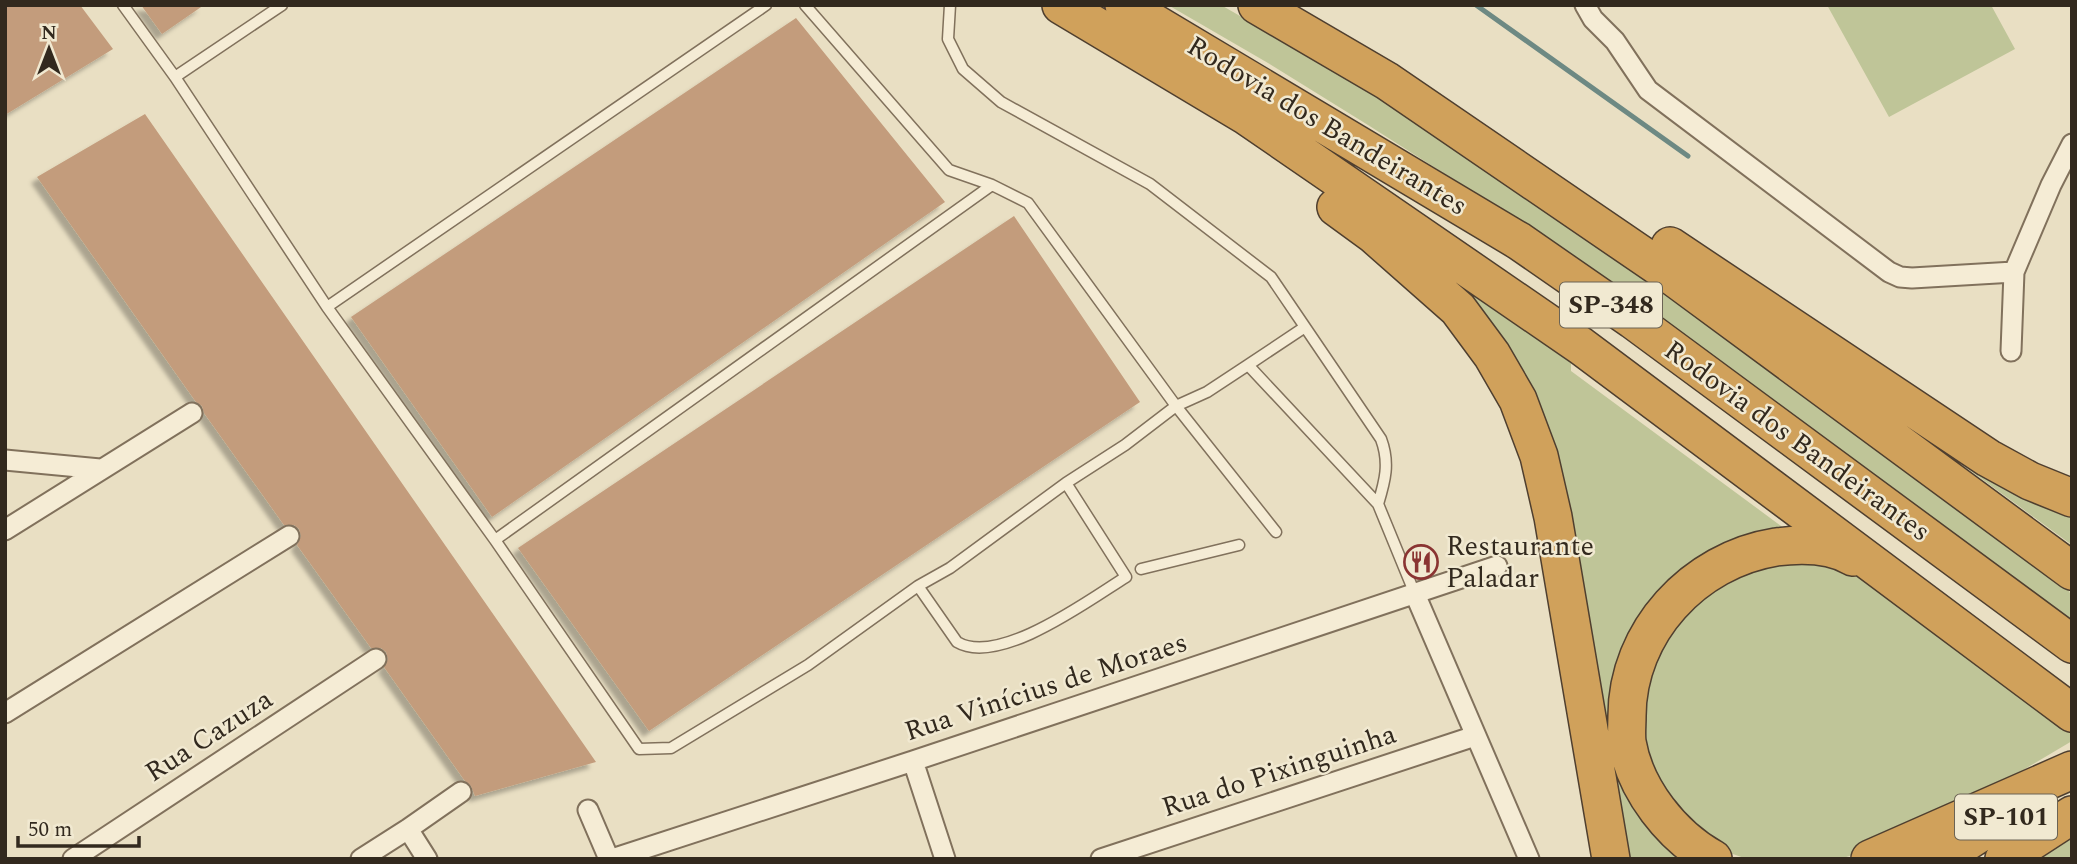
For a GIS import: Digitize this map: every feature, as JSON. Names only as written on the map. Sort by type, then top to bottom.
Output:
[{"type":"highway","name":"Rodovia dos Bandeirantes","points":[[1124,5],[1519,241],[1633,320],[2072,644]]},
{"type":"highway","name":"Rodovia dos Bandeirantes","points":[[1257,5],[1387,81],[1668,274],[2072,571]]},
{"type":"highway","points":[[1070,10],[1245,115],[1581,346],[2064,707]]},
{"type":"highway","points":[[1070,10],[1373,234],[1458,309],[1492,355],[1518,400],[1539,456],[1553,517],[1611,859]]},
{"type":"highway","points":[[1387,81],[1544,166],[1659,239],[1988,458],[2031,481],[2072,498]]},
{"type":"highway","points":[[1713,859],[1675,831],[1653,805],[1637,772],[1627,742],[1627,706],[1633,670],[1650,631],[1673,603],[1703,575],[1736,558],[1793,545],[1826,547],[1844,552],[1911,592]]},
{"type":"highway","points":[[1870,859],[2072,772]]},
{"type":"highway","name":"SP-101","points":[[1940,859],[2072,772]]},
{"type":"highway","name":"SP-101","points":[[2004,859],[2072,815]]},
{"type":"highway","points":[[2023,859],[2072,821]]},
{"type":"street","points":[[1585,5],[1593,19],[1615,41],[1648,90],[1889,272],[1900,278],[2014,272]]},
{"type":"street","points":[[2011,351],[2014,272],[2051,185],[2072,144]]},
{"type":"street","points":[[5,530],[192,413]]},
{"type":"street","points":[[5,460],[100,469]]},
{"type":"street","points":[[5,713],[289,536]]},
{"type":"street","name":"Rua Vinícius de Moraes","points":[[610,859],[914,761],[1497,566]]},
{"type":"street","points":[[1415,594],[1529,859]]},
{"type":"street","name":"Rua Cazuza","points":[[73,859],[376,659]]},
{"type":"street","name":"Rua do Pixinguinha","points":[[1101,859],[1475,736]]},
{"type":"street","points":[[914,761],[945,859]]},
{"type":"street","points":[[361,859],[461,792]]},
{"type":"street","points":[[588,810],[610,859]]},
{"type":"street","points":[[408,830],[427,859]]},
{"type":"lane","points":[[123,5],[175,77],[327,307],[495,540],[639,749],[671,748],[808,664],[918,586],[950,568],[1176,406],[1207,392],[1305,327]]},
{"type":"lane","points":[[175,77],[282,5]]},
{"type":"lane","points":[[327,307],[766,5]]},
{"type":"lane","points":[[805,5],[949,170],[992,185],[1028,202],[1176,406],[1276,532]]},
{"type":"lane","points":[[950,5],[948,39],[963,69],[1000,102],[1150,184],[1271,278],[1381,439],[1387,454],[1386,477],[1378,504]]},
{"type":"lane","points":[[495,540],[992,185]]},
{"type":"lane","points":[[1248,365],[1378,504],[1415,594]]},
{"type":"lane","points":[[918,586],[957,642],[967,648],[978,649],[1031,636],[1126,577],[1066,483]]},
{"type":"lane","points":[[1141,569],[1239,545]]},
{"type":"green space","points":[[1168,5],[1221,5],[1352,81],[1579,229],[2071,589],[2072,624],[1556,248],[1368,125]]},
{"type":"green space","points":[[1827,5],[1991,5],[2015,49],[1889,117]]},
{"type":"green space","points":[[1444,271],[1571,363],[1571,371],[1796,537],[1726,552],[1618,697],[1698,859],[1620,859],[1562,504]]},
{"type":"green space","points":[[1867,395],[2072,505],[2072,545]]},
{"type":"green space","points":[[1777,553],[1853,569],[2072,732],[2072,741],[1971,801],[1871,849],[1840,859],[1747,859],[1699,837],[1645,764],[1641,684],[1678,610]]},
{"type":"green space","points":[[2072,835],[2072,859],[2039,859]]},
{"type":"building","points":[[5,5],[80,5],[113,49],[5,115]]},
{"type":"building","points":[[141,5],[204,5],[162,34]]},
{"type":"building","points":[[796,18],[945,202],[492,517],[351,317]]},
{"type":"building","points":[[145,114],[596,762],[475,796],[471,786],[384,667],[388,659],[386,652],[381,648],[371,648],[297,545],[301,536],[299,529],[294,525],[284,525],[37,177]]},
{"type":"building","points":[[1014,216],[1140,402],[649,731],[518,548]]},
{"type":"waterway","points":[[1476,5],[1688,156]]},
{"type":"place","name":"Restaurante Paladar","points":[[1421,562]]}]
